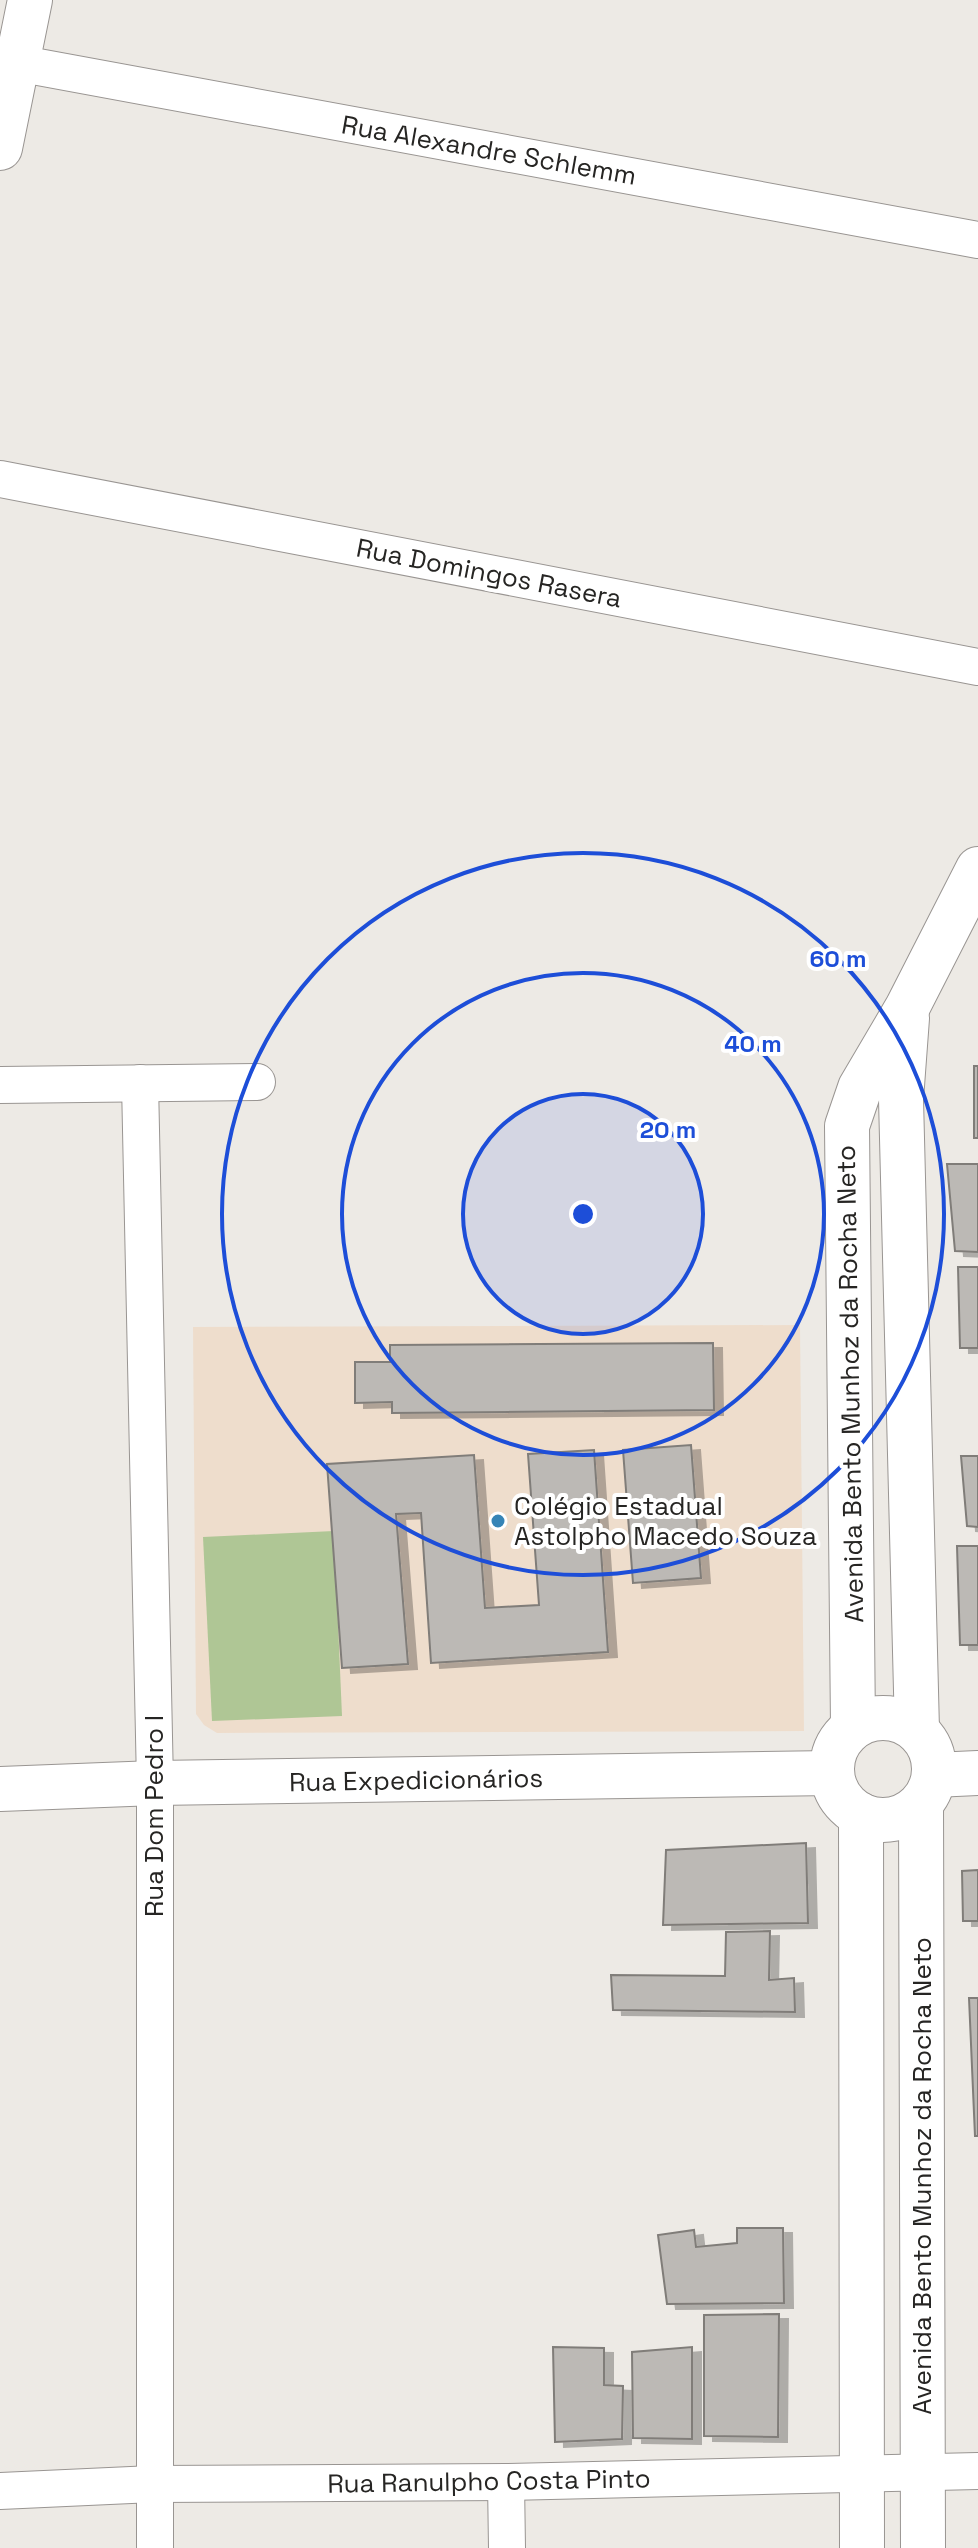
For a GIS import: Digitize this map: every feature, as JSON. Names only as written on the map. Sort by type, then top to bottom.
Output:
[{"type":"main road","points":[[0,148],[8,61],[30,0]]},
{"type":"main road","name":"Avenida Bento Munhoz da Rocha Neto","points":[[853,1727],[847,1126],[860,1088],[907,1008],[978,869]]},
{"type":"main road","name":"Avenida Bento Munhoz da Rocha Neto","points":[[907,1008],[901,1099],[917,1730],[933,1758],[928,1789],[923,2548]]},
{"type":"main road","points":[[917,1730],[903,1721],[886,1717],[868,1719],[853,1727],[841,1740],[833,1756],[832,1773],[842,1798],[861,1815],[877,1820],[893,1819],[909,1813],[928,1789],[978,1773]]},
{"type":"main road","name":"Rua Expedicionários","points":[[0,1789],[155,1783],[832,1773]]},
{"type":"main road","points":[[861,1815],[862,2548]]},
{"type":"street","name":"Rua Alexandre Schlemm","points":[[8,61],[978,240]]},
{"type":"street","name":"Rua Domingos Rasera","points":[[0,479],[978,667]]},
{"type":"street","points":[[0,1085],[257,1082]]},
{"type":"street","name":"Rua Dom Pedro I","points":[[140,1083],[155,1783],[155,2548]]},
{"type":"street","name":"Rua Ranulpho Costa Pinto","points":[[0,2491],[153,2484],[506,2482],[978,2471]]},
{"type":"street","points":[[506,2482],[507,2548]]},
{"type":"shaded area","name":"Colégio Estadual Astolpho Macedo Souza","points":[[800,1325],[804,1731],[217,1733],[204,1725],[196,1714],[193,1327]]},
{"type":"green space","points":[[334,1531],[342,1716],[212,1721],[203,1537]]},
{"type":"building","points":[[974,1066],[978,1066],[978,1138],[974,1138]]},
{"type":"building","points":[[947,1164],[978,1164],[978,1252],[955,1251]]},
{"type":"building","points":[[958,1267],[978,1267],[978,1348],[960,1348]]},
{"type":"building","points":[[713,1343],[714,1410],[392,1413],[392,1402],[355,1403],[355,1362],[390,1362],[390,1345]]},
{"type":"building","points":[[691,1445],[701,1578],[633,1583],[623,1450]]},
{"type":"building","points":[[594,1450],[608,1652],[431,1663],[421,1513],[396,1514],[408,1664],[342,1668],[327,1464],[474,1455],[485,1608],[539,1605],[528,1454]]},
{"type":"building","points":[[961,1456],[978,1456],[978,1527],[967,1526]]},
{"type":"building","points":[[957,1546],[978,1546],[978,1645],[960,1645]]},
{"type":"building","points":[[806,1843],[808,1923],[663,1925],[666,1850]]},
{"type":"building","points":[[978,1870],[978,1921],[963,1921],[962,1871]]},
{"type":"building","points":[[770,1931],[769,1980],[794,1978],[795,2012],[613,2010],[611,1975],[725,1976],[726,1932]]},
{"type":"building","points":[[969,1998],[978,1998],[978,2136],[975,2136]]},
{"type":"building","points":[[737,2228],[783,2228],[784,2303],[667,2304],[658,2235],[694,2230],[696,2247],[737,2243]]},
{"type":"building","points":[[779,2314],[778,2437],[704,2436],[704,2315]]},
{"type":"building","points":[[553,2347],[604,2348],[604,2385],[623,2386],[622,2439],[555,2442]]},
{"type":"building","points":[[692,2347],[692,2439],[633,2438],[632,2352]]},
{"type":"place","name":"Colégio Estadual Astolpho Macedo Souza","points":[[498,1521]]}]
